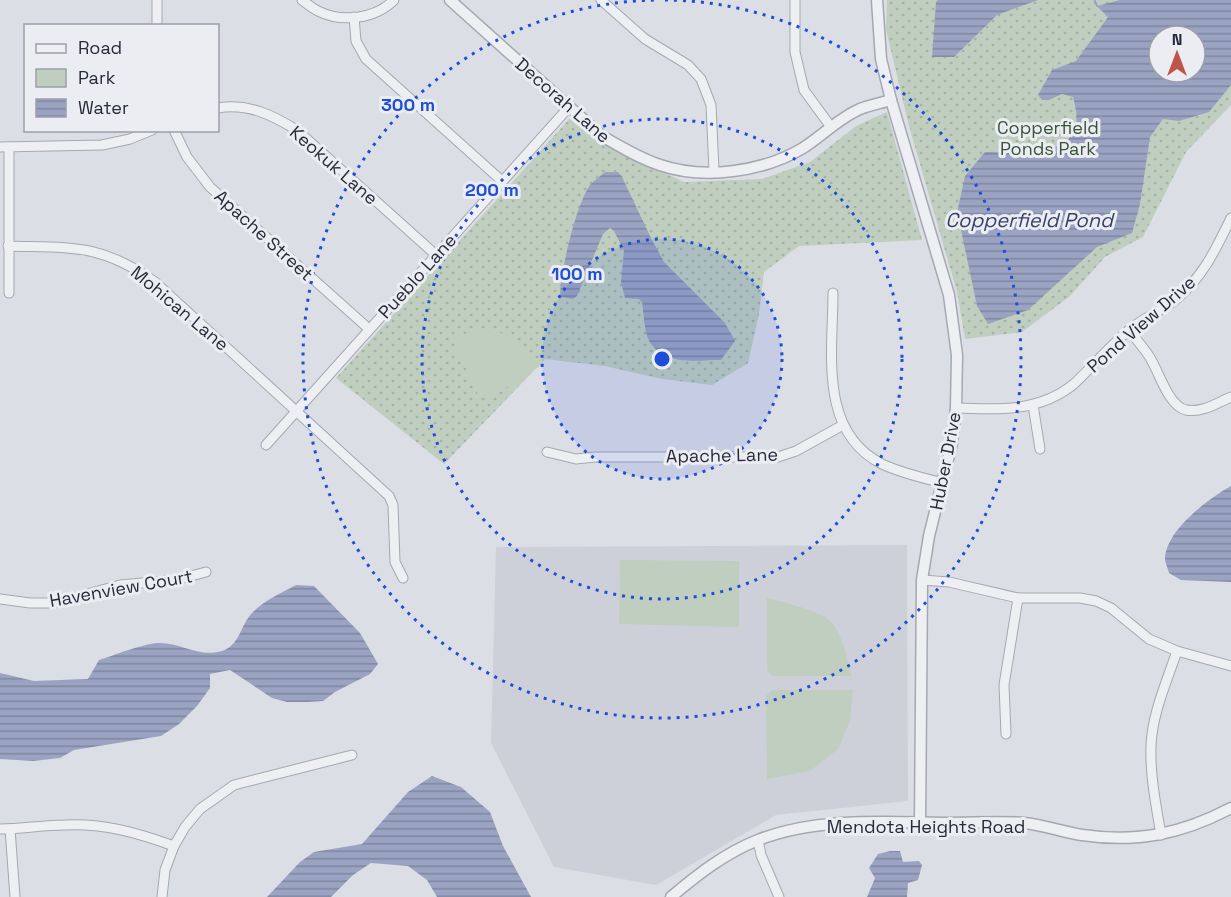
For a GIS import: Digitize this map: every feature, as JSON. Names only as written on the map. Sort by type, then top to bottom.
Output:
[{"type":"street","points":[[157,0],[157,24]]},
{"type":"street","points":[[302,0],[317,11],[335,17],[372,14],[388,6],[394,0]]},
{"type":"street","name":"Decorah Lane","points":[[450,0],[602,136],[629,152],[662,166],[696,171],[731,171],[768,164],[800,149],[859,110],[891,100]]},
{"type":"street","points":[[601,0],[645,39],[688,65],[701,79],[711,105],[714,171]]},
{"type":"street","points":[[609,7],[616,0]]},
{"type":"street","points":[[795,0],[795,52],[804,90],[831,127]]},
{"type":"street","name":"Huber Drive","points":[[877,0],[881,59],[948,295],[957,355],[956,408],[952,443],[929,536],[922,580],[920,823]]},
{"type":"street","points":[[354,17],[356,41],[366,59],[502,182]]},
{"type":"street","name":"Pueblo Lane","points":[[266,446],[569,107]]},
{"type":"street","name":"Keokuk Lane","points":[[219,108],[251,108],[276,116],[298,131],[436,255]]},
{"type":"street","points":[[9,293],[4,147],[102,146],[146,132]]},
{"type":"street","name":"Apache Street","points":[[175,132],[188,157],[210,187],[369,329]]},
{"type":"street","name":"Pond View Drive","points":[[956,408],[1001,410],[1033,405],[1053,397],[1073,384],[1129,330],[1174,300],[1195,281],[1211,258],[1231,218]]},
{"type":"street","name":"Mohican Lane","points":[[9,246],[82,248],[109,255],[132,266],[155,282],[297,409],[389,496],[393,505],[395,562],[403,578]]},
{"type":"street","points":[[833,293],[832,388],[843,425],[859,446],[879,462],[897,470],[943,483]]},
{"type":"street","points":[[1129,330],[1150,357],[1169,396],[1176,405],[1186,410],[1203,410],[1231,397]]},
{"type":"street","points":[[1033,405],[1040,449]]},
{"type":"street","name":"Apache Lane","points":[[547,452],[576,459],[595,457],[778,457],[796,451],[843,425]]},
{"type":"street","name":"Havenview Court","points":[[0,598],[30,603],[55,603],[120,585],[176,580],[206,572]]},
{"type":"street","points":[[922,580],[949,582],[1018,598],[1080,598],[1096,601],[1112,608],[1149,639],[1177,651],[1231,666]]},
{"type":"street","points":[[1006,734],[1004,685],[1018,598]]},
{"type":"street","points":[[1161,835],[1151,776],[1151,744],[1156,715],[1177,651]]},
{"type":"street","points":[[162,897],[165,870],[174,846],[185,827],[200,809],[234,785],[352,755]]},
{"type":"street","name":"Mendota Heights Road","points":[[670,897],[707,868],[758,840],[829,824],[1024,823],[1080,835],[1135,838],[1161,835],[1204,822],[1231,808]]},
{"type":"street","points":[[15,897],[5,829],[65,825],[98,826],[135,832],[174,846]]},
{"type":"street","points":[[758,840],[761,855],[779,897]]},
{"type":"shaded area","points":[[907,545],[908,801],[776,815],[656,885],[554,867],[491,743],[496,547]]},
{"type":"green space","name":"Copperfield Ponds Park","points":[[887,0],[1231,0],[1231,105],[1186,152],[1143,237],[1105,257],[1069,297],[1022,332],[965,339],[957,292],[909,126],[886,30]]},
{"type":"green space","points":[[887,112],[922,240],[799,246],[764,272],[759,314],[748,363],[712,385],[662,379],[605,366],[545,359],[444,464],[336,378],[571,117],[604,144],[684,182],[762,179],[810,162],[856,126]]},
{"type":"green space","points":[[472,331],[496,332],[512,337],[525,347],[540,366],[489,399],[479,397],[452,339]]},
{"type":"green space","points":[[620,560],[739,561],[739,627],[619,624]]},
{"type":"green space","points":[[767,598],[809,610],[829,620],[841,639],[852,676],[772,676],[767,670]]},
{"type":"green space","points":[[773,690],[853,690],[850,721],[838,749],[810,771],[767,779],[766,696]]},
{"type":"water","points":[[938,0],[1038,0],[997,15],[954,57],[932,57]]},
{"type":"water","name":"Copperfield Pond","points":[[1120,0],[1231,0],[1231,85],[1209,112],[1179,121],[1163,119],[1150,137],[1140,204],[1132,233],[1097,247],[1028,310],[988,324],[977,306],[961,230],[955,222],[965,176],[985,152],[1038,151],[1063,144],[1071,136],[1077,122],[1073,97],[1062,94],[1049,100],[1042,100],[1038,95],[1052,70],[1076,61],[1108,17],[1097,6]]},
{"type":"water","points":[[605,172],[618,172],[622,177],[664,262],[725,323],[735,341],[721,360],[674,359],[658,351],[651,344],[642,302],[639,299],[625,298],[621,282],[624,251],[614,231],[610,228],[603,234],[577,296],[573,299],[560,295],[566,254],[580,207],[590,185]]},
{"type":"water","points":[[1231,486],[1231,582],[1181,580],[1169,573],[1165,559],[1172,537],[1200,507]]},
{"type":"water","points":[[296,585],[314,586],[360,633],[378,664],[370,674],[335,692],[323,701],[287,702],[272,698],[230,670],[210,674],[210,688],[197,706],[179,724],[161,736],[74,750],[60,758],[33,761],[0,759],[0,673],[34,681],[88,679],[99,660],[152,644],[166,643],[205,653],[222,651],[233,644],[249,617],[258,608]]},
{"type":"water","points":[[432,776],[461,787],[490,812],[503,846],[531,897],[437,897],[427,880],[408,866],[371,863],[353,875],[331,897],[267,897],[300,862],[314,852],[362,844],[408,792]]},
{"type":"water","points":[[900,851],[903,862],[919,861],[922,865],[918,880],[908,883],[907,897],[867,897],[875,878],[869,868],[878,854]]},
{"type":"waterway","points":[[1095,1],[1097,6]]}]
